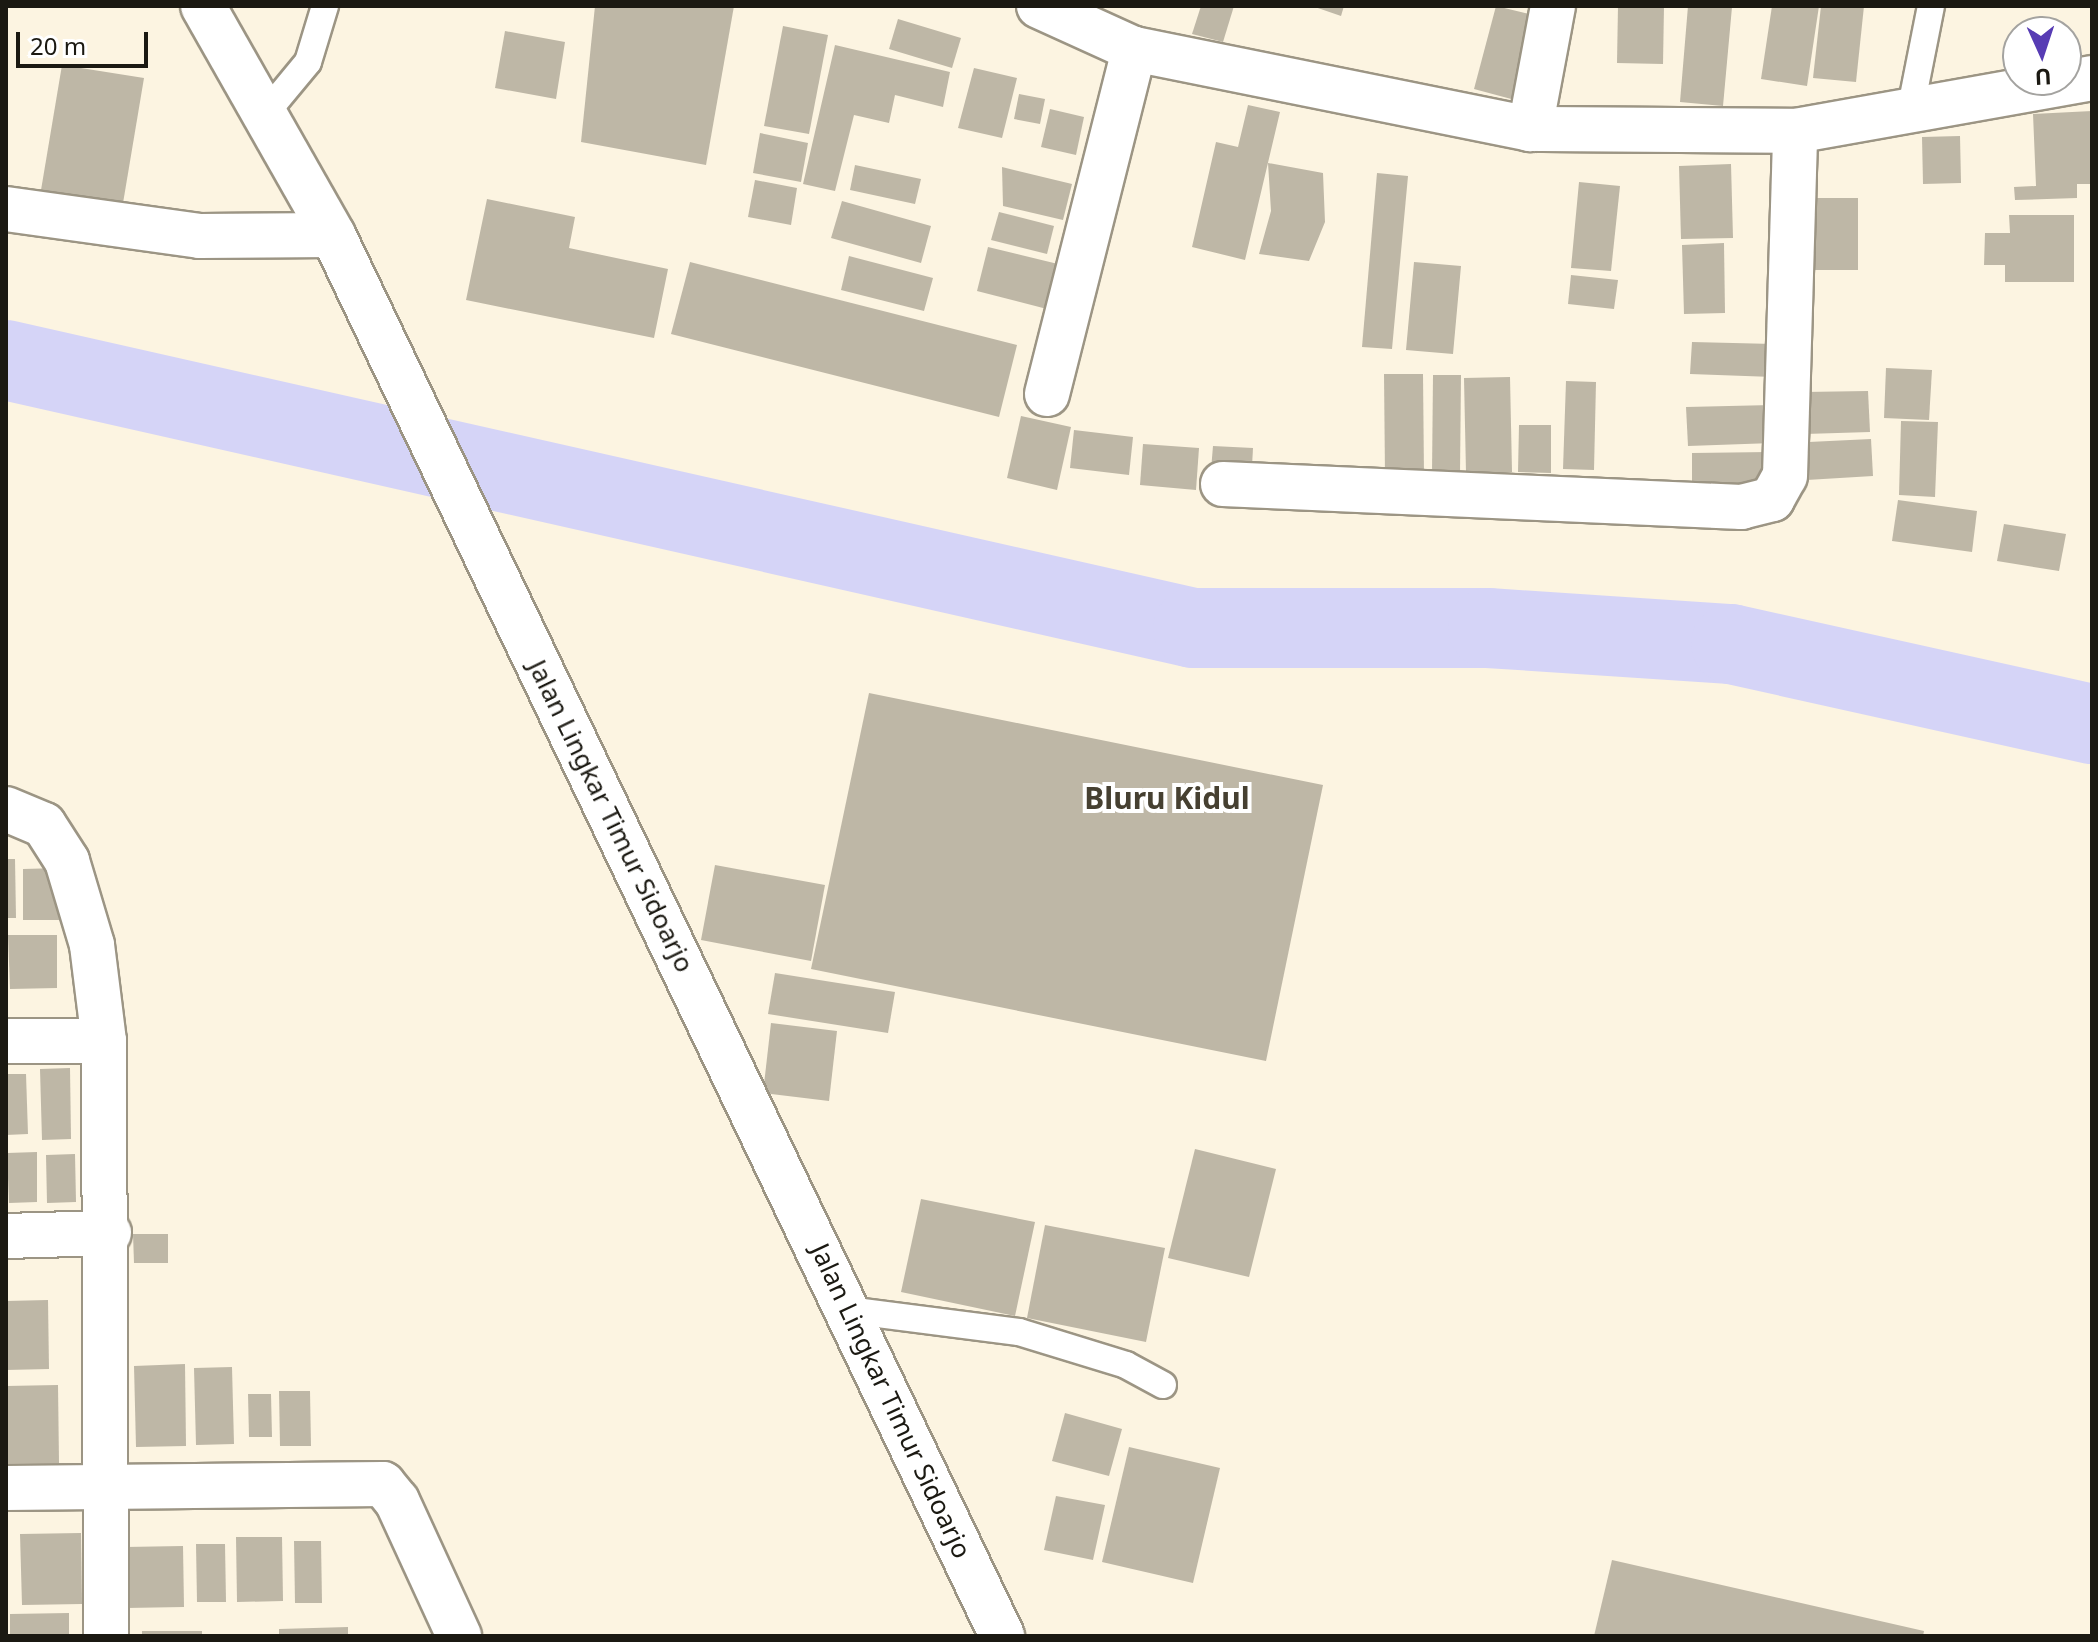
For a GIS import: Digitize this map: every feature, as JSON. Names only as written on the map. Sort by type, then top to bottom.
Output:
[{"type":"street","name":"Jalan Lingkar Timur Sidoarjo","points":[[203,6],[333,235],[1002,1636]]},
{"type":"street","points":[[1039,6],[1134,49],[1530,129],[1795,131],[2092,78]]},
{"type":"street","points":[[1530,129],[1553,6]]},
{"type":"street","points":[[1047,394],[1134,49]]},
{"type":"street","points":[[1223,484],[1741,507],[1772,499],[1785,476],[1795,131]]},
{"type":"street","points":[[6,209],[200,236],[333,235]]},
{"type":"street","points":[[6,809],[44,825],[67,861],[92,945],[104,1041],[109,1233],[106,1636]]},
{"type":"street","points":[[6,1041],[104,1041]]},
{"type":"street","points":[[6,1236],[109,1233]]},
{"type":"street","points":[[6,1488],[383,1484],[397,1501],[459,1636]]},
{"type":"lane","points":[[265,114],[308,62],[325,6]]},
{"type":"lane","points":[[1910,112],[1931,6]]},
{"type":"lane","points":[[847,1310],[1019,1332],[1126,1365],[1163,1385]]},
{"type":"building","points":[[595,6],[734,6],[706,165],[581,142]]},
{"type":"building","points":[[1201,6],[1234,6],[1223,42],[1192,34]]},
{"type":"building","points":[[1312,6],[1344,6],[1341,16]]},
{"type":"building","points":[[1496,6],[1538,16],[1515,100],[1474,89]]},
{"type":"building","points":[[1618,6],[1664,6],[1663,64],[1617,63]]},
{"type":"building","points":[[1688,6],[1732,7],[1723,106],[1680,102]]},
{"type":"building","points":[[1772,6],[1819,6],[1807,86],[1761,79]]},
{"type":"building","points":[[1821,6],[1864,6],[1856,82],[1813,78]]},
{"type":"building","points":[[898,19],[961,38],[952,68],[889,49]]},
{"type":"building","points":[[783,26],[828,35],[809,134],[764,126]]},
{"type":"building","points":[[505,31],[565,42],[556,99],[495,88]]},
{"type":"building","points":[[835,45],[950,72],[943,107],[895,95],[889,123],[854,115],[835,191],[803,184]]},
{"type":"building","points":[[62,65],[144,78],[120,221],[38,208]]},
{"type":"building","points":[[974,68],[1017,78],[1002,138],[958,128]]},
{"type":"building","points":[[1019,94],[1045,99],[1040,124],[1014,119]]},
{"type":"building","points":[[1248,105],[1280,112],[1245,260],[1192,247],[1216,142],[1238,147]]},
{"type":"building","points":[[1050,109],[1084,117],[1076,155],[1041,147]]},
{"type":"building","points":[[2092,111],[2092,184],[2077,184],[2077,198],[2015,200],[2014,187],[2036,186],[2033,114]]},
{"type":"building","points":[[760,133],[808,143],[801,182],[753,173]]},
{"type":"building","points":[[1960,136],[1961,183],[1923,184],[1922,137]]},
{"type":"building","points":[[1268,163],[1323,173],[1325,222],[1309,261],[1259,254],[1271,211]]},
{"type":"building","points":[[1731,164],[1733,238],[1681,239],[1679,166]]},
{"type":"building","points":[[855,165],[921,179],[915,204],[850,190]]},
{"type":"building","points":[[1002,167],[1072,184],[1063,220],[1003,206]]},
{"type":"building","points":[[1377,173],[1408,176],[1392,349],[1362,347]]},
{"type":"building","points":[[755,180],[797,188],[791,225],[748,217]]},
{"type":"building","points":[[1579,182],[1620,186],[1611,271],[1571,268]]},
{"type":"building","points":[[1813,198],[1858,198],[1858,270],[1814,270]]},
{"type":"building","points":[[487,199],[575,217],[569,248],[668,269],[654,338],[466,300]]},
{"type":"building","points":[[842,201],[931,226],[921,263],[831,238]]},
{"type":"building","points":[[999,212],[1054,226],[1047,254],[991,240]]},
{"type":"building","points":[[2009,215],[2074,215],[2074,282],[2005,282],[2005,265],[1984,265],[1985,233],[2010,233]]},
{"type":"building","points":[[1724,243],[1725,313],[1684,314],[1682,245]]},
{"type":"building","points":[[988,247],[1058,264],[1047,309],[977,291]]},
{"type":"building","points":[[849,256],[933,278],[924,311],[841,290]]},
{"type":"building","points":[[690,262],[1017,345],[999,417],[671,334]]},
{"type":"building","points":[[1414,262],[1461,266],[1453,354],[1406,350]]},
{"type":"building","points":[[1571,275],[1618,280],[1614,309],[1568,304]]},
{"type":"building","points":[[1692,342],[1774,344],[1773,377],[1690,374]]},
{"type":"building","points":[[1886,368],[1932,370],[1929,420],[1884,418]]},
{"type":"building","points":[[1384,374],[1423,374],[1424,476],[1385,476]]},
{"type":"building","points":[[1433,375],[1461,375],[1460,474],[1432,474]]},
{"type":"building","points":[[1510,377],[1512,472],[1466,473],[1464,378]]},
{"type":"building","points":[[1566,381],[1596,382],[1594,470],[1563,469]]},
{"type":"building","points":[[1868,391],[1870,432],[1805,434],[1804,392]]},
{"type":"building","points":[[1772,405],[1773,443],[1688,446],[1686,407]]},
{"type":"building","points":[[1021,416],[1071,427],[1057,490],[1007,478]]},
{"type":"building","points":[[1901,421],[1938,422],[1935,497],[1899,495]]},
{"type":"building","points":[[1519,425],[1551,425],[1551,473],[1518,472]]},
{"type":"building","points":[[1074,430],[1133,437],[1129,475],[1070,468]]},
{"type":"building","points":[[1871,439],[1873,476],[1790,481],[1788,443]]},
{"type":"building","points":[[1143,444],[1199,448],[1196,490],[1140,485]]},
{"type":"building","points":[[1213,446],[1253,448],[1251,485],[1210,482]]},
{"type":"building","points":[[1769,452],[1770,486],[1692,487],[1692,453]]},
{"type":"building","points":[[1898,500],[1977,511],[1972,552],[1892,541]]},
{"type":"building","points":[[2004,524],[2066,534],[2059,571],[1997,561]]},
{"type":"building","points":[[869,693],[1323,785],[1266,1061],[811,969]]},
{"type":"building","points":[[6,859],[15,859],[16,918],[6,918]]},
{"type":"building","points":[[715,865],[825,885],[811,961],[701,940]]},
{"type":"building","points":[[59,868],[60,920],[23,920],[23,869]]},
{"type":"building","points":[[8,935],[57,935],[57,988],[10,989]]},
{"type":"building","points":[[775,973],[895,992],[888,1033],[768,1014]]},
{"type":"building","points":[[771,1023],[837,1031],[829,1101],[763,1093]]},
{"type":"building","points":[[70,1068],[71,1139],[42,1140],[40,1069]]},
{"type":"building","points":[[6,1074],[26,1074],[28,1134],[6,1135]]},
{"type":"building","points":[[1195,1149],[1276,1169],[1249,1277],[1168,1258]]},
{"type":"building","points":[[37,1152],[37,1202],[9,1203],[7,1153]]},
{"type":"building","points":[[75,1154],[76,1202],[47,1203],[46,1155]]},
{"type":"building","points":[[921,1199],[1035,1222],[1015,1316],[901,1292]]},
{"type":"building","points":[[1045,1225],[1165,1248],[1146,1342],[1027,1318]]},
{"type":"building","points":[[133,1234],[168,1234],[168,1263],[134,1263]]},
{"type":"building","points":[[48,1300],[49,1369],[6,1370],[6,1301]]},
{"type":"building","points":[[185,1364],[186,1446],[136,1447],[134,1366]]},
{"type":"building","points":[[232,1367],[234,1444],[196,1445],[194,1368]]},
{"type":"building","points":[[58,1385],[59,1463],[6,1464],[6,1386]]},
{"type":"building","points":[[279,1391],[310,1391],[311,1446],[280,1446]]},
{"type":"building","points":[[248,1394],[271,1394],[272,1437],[249,1437]]},
{"type":"building","points":[[1065,1413],[1122,1429],[1109,1476],[1052,1461]]},
{"type":"building","points":[[1129,1447],[1220,1468],[1193,1583],[1102,1562]]},
{"type":"building","points":[[1056,1496],[1105,1505],[1093,1560],[1044,1550]]},
{"type":"building","points":[[81,1533],[82,1604],[22,1605],[20,1534]]},
{"type":"building","points":[[236,1537],[282,1537],[283,1601],[237,1602]]},
{"type":"building","points":[[294,1541],[321,1541],[322,1603],[295,1603]]},
{"type":"building","points":[[196,1544],[225,1544],[226,1602],[197,1602]]},
{"type":"building","points":[[183,1546],[184,1607],[126,1608],[125,1547]]},
{"type":"building","points":[[1612,1560],[1924,1631],[1923,1636],[1594,1636]]},
{"type":"building","points":[[69,1613],[69,1636],[10,1636],[10,1614]]},
{"type":"building","points":[[348,1627],[348,1636],[279,1636],[279,1629]]},
{"type":"building","points":[[142,1631],[202,1631],[202,1636],[142,1636]]},
{"type":"waterway","points":[[6,360],[1193,628],[1488,628],[1731,644],[2092,724]]},
{"type":"district","name":"Bluru Kidul","points":[[1167,798]]}]
